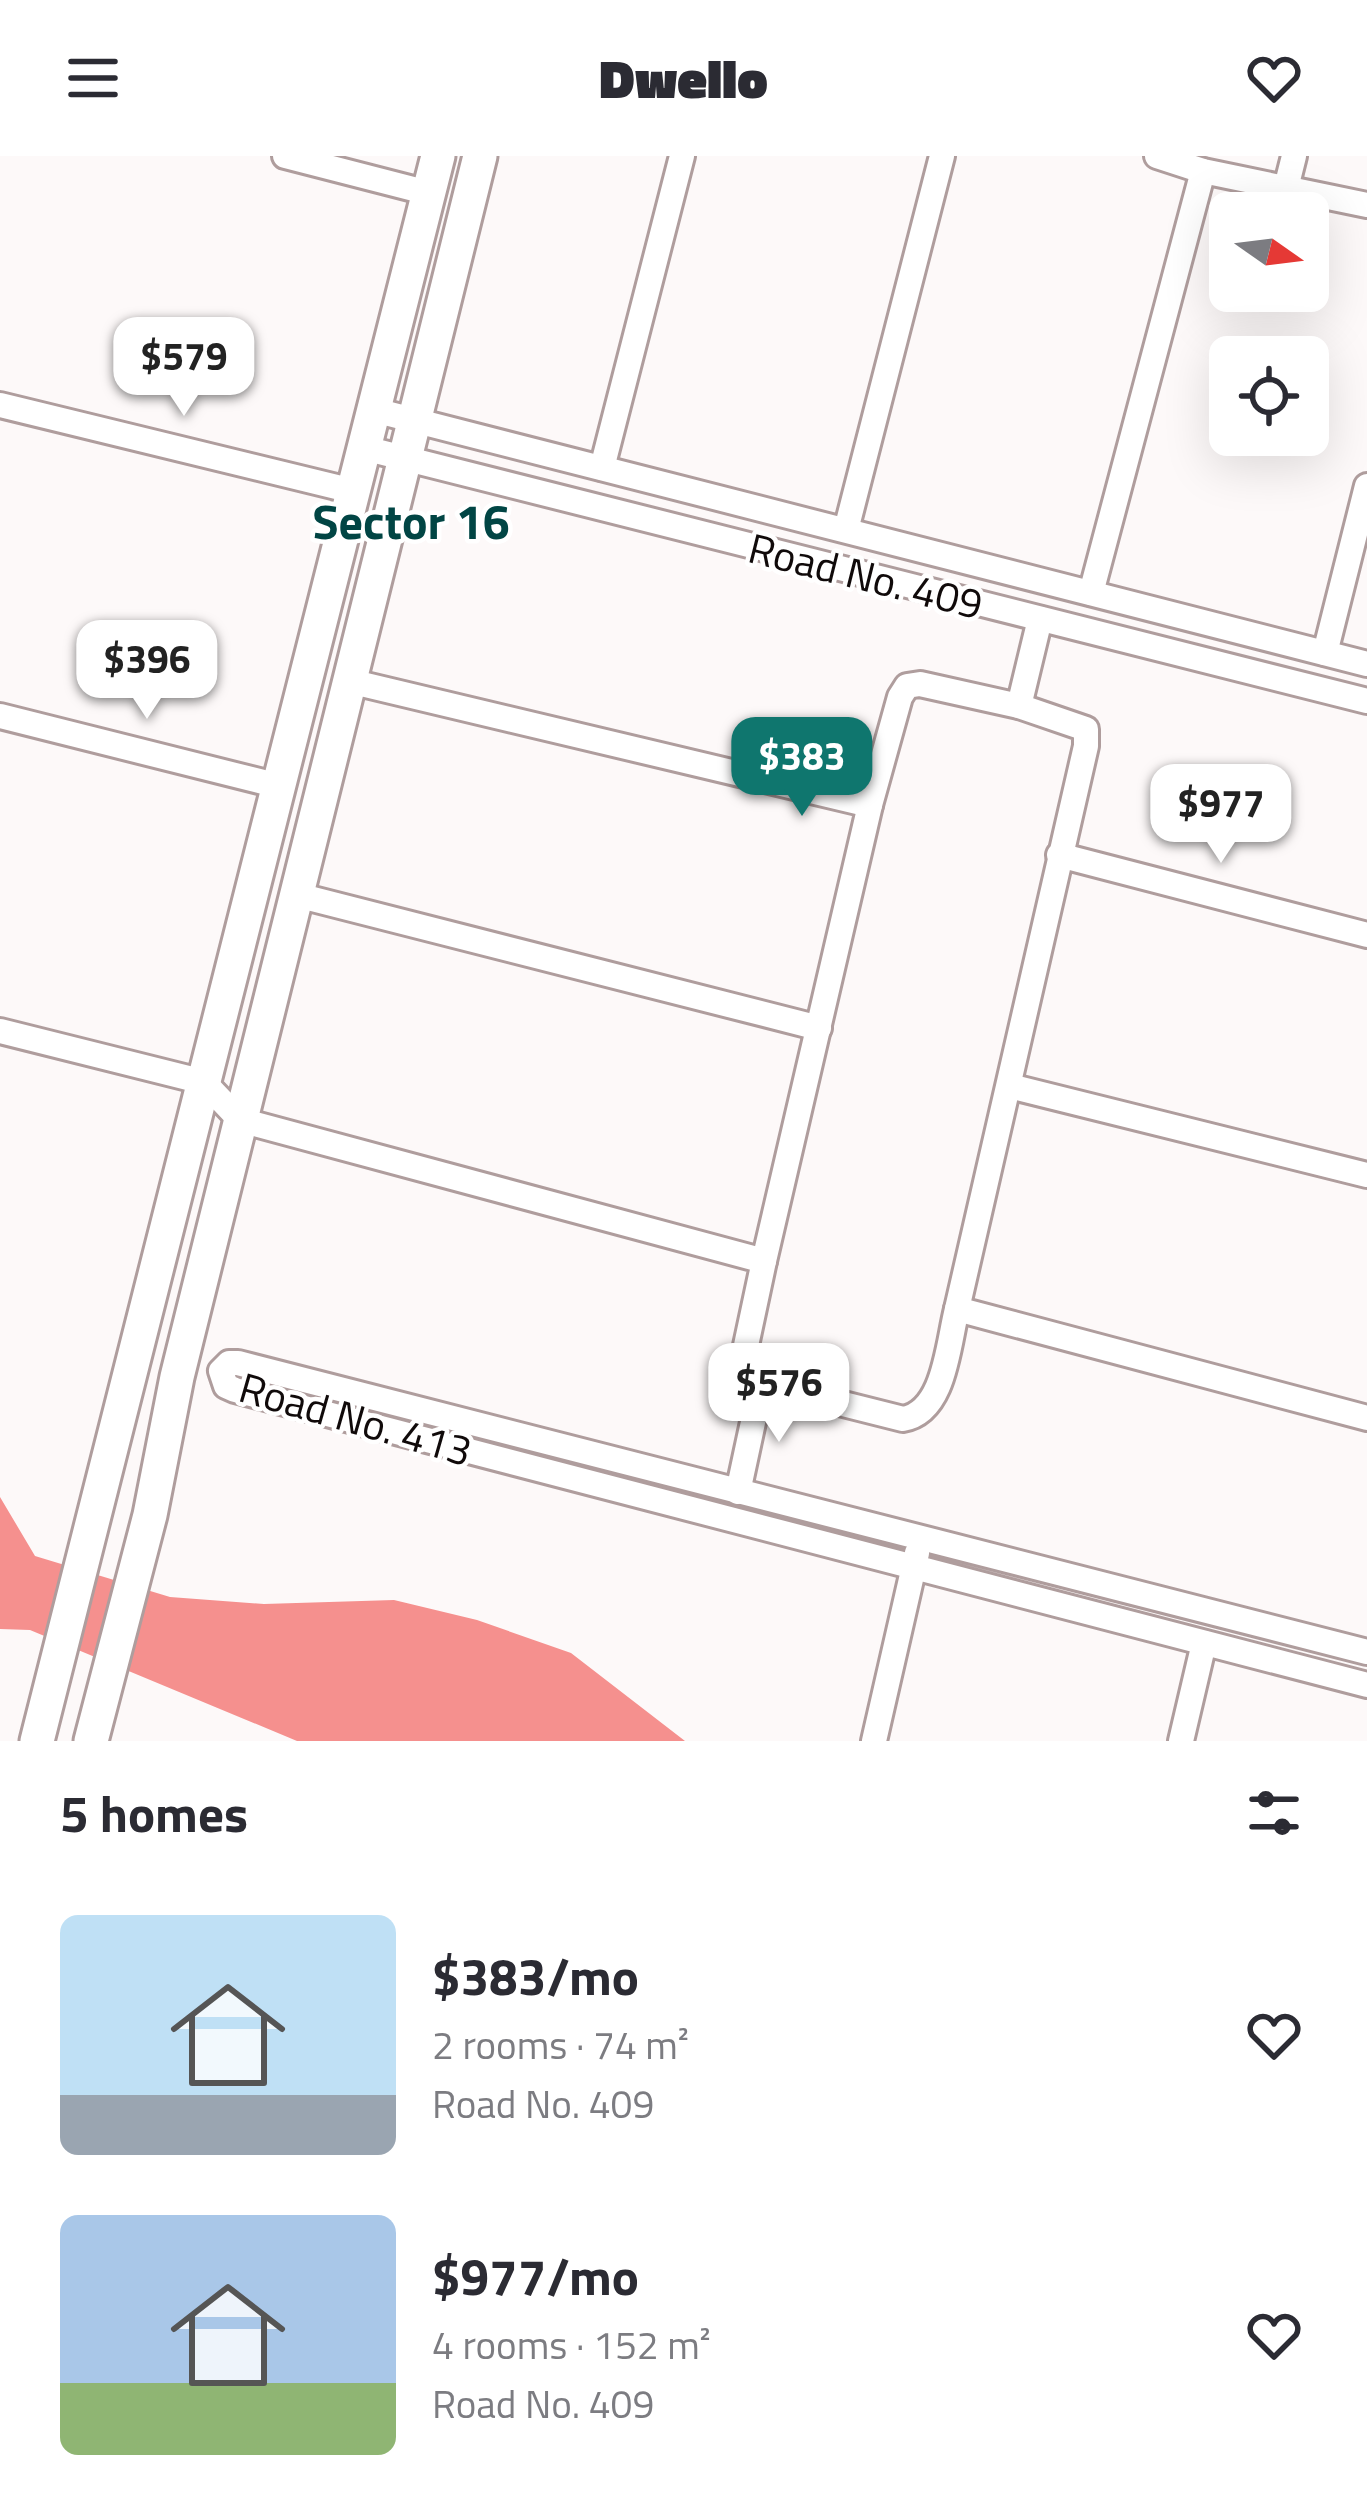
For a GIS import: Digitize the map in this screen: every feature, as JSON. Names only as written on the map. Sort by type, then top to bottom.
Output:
[{"type":"street","points":[[285,156],[429,193]]},
{"type":"street","points":[[41,1728],[438,156]]},
{"type":"street","points":[[93,1736],[150,1515],[177,1377],[480,156]]},
{"type":"street","points":[[602,468],[682,156]]},
{"type":"street","points":[[845,530],[942,156]]},
{"type":"street","points":[[1157,156],[1204,171],[1367,205]]},
{"type":"street","points":[[1286,188],[1294,156]]},
{"type":"street","points":[[1091,593],[1204,171]]},
{"type":"street","points":[[0,405],[353,491]]},
{"type":"street","name":"Road No. 409","points":[[374,410],[1367,664]]},
{"type":"street","name":"Road No. 409","points":[[364,448],[1367,701]]},
{"type":"street","points":[[1325,653],[1367,486]]},
{"type":"street","points":[[1019,706],[1040,619]]},
{"type":"street","points":[[350,681],[870,805]]},
{"type":"street","points":[[920,684],[1019,706],[1086,730],[1009,1086],[934,1399],[917,1417],[903,1419],[761,1385],[744,1379],[741,1369],[870,805],[900,697],[908,686],[920,684]]},
{"type":"street","points":[[0,716],[279,786]]},
{"type":"street","points":[[1059,855],[1367,935]]},
{"type":"street","points":[[297,895],[819,1028]]},
{"type":"street","points":[[0,1031],[204,1082],[240,1120],[764,1261]]},
{"type":"street","points":[[1009,1086],[1367,1175]]},
{"type":"street","points":[[957,1309],[1367,1418]]},
{"type":"street","name":"Road No. 413","points":[[1367,1652],[238,1363],[221,1371],[221,1379],[235,1390],[1367,1685]]},
{"type":"street","points":[[738,1492],[761,1385]]},
{"type":"street","points":[[874,1741],[920,1538]]},
{"type":"street","points":[[1181,1741],[1204,1643]]},
{"type":"shaded area","points":[[0,1497],[35,1556],[170,1597],[264,1604],[394,1600],[477,1620],[571,1653],[685,1741],[297,1741],[30,1630],[0,1629]]},
{"type":"district","name":"Sector 16","points":[[411,521]]}]
